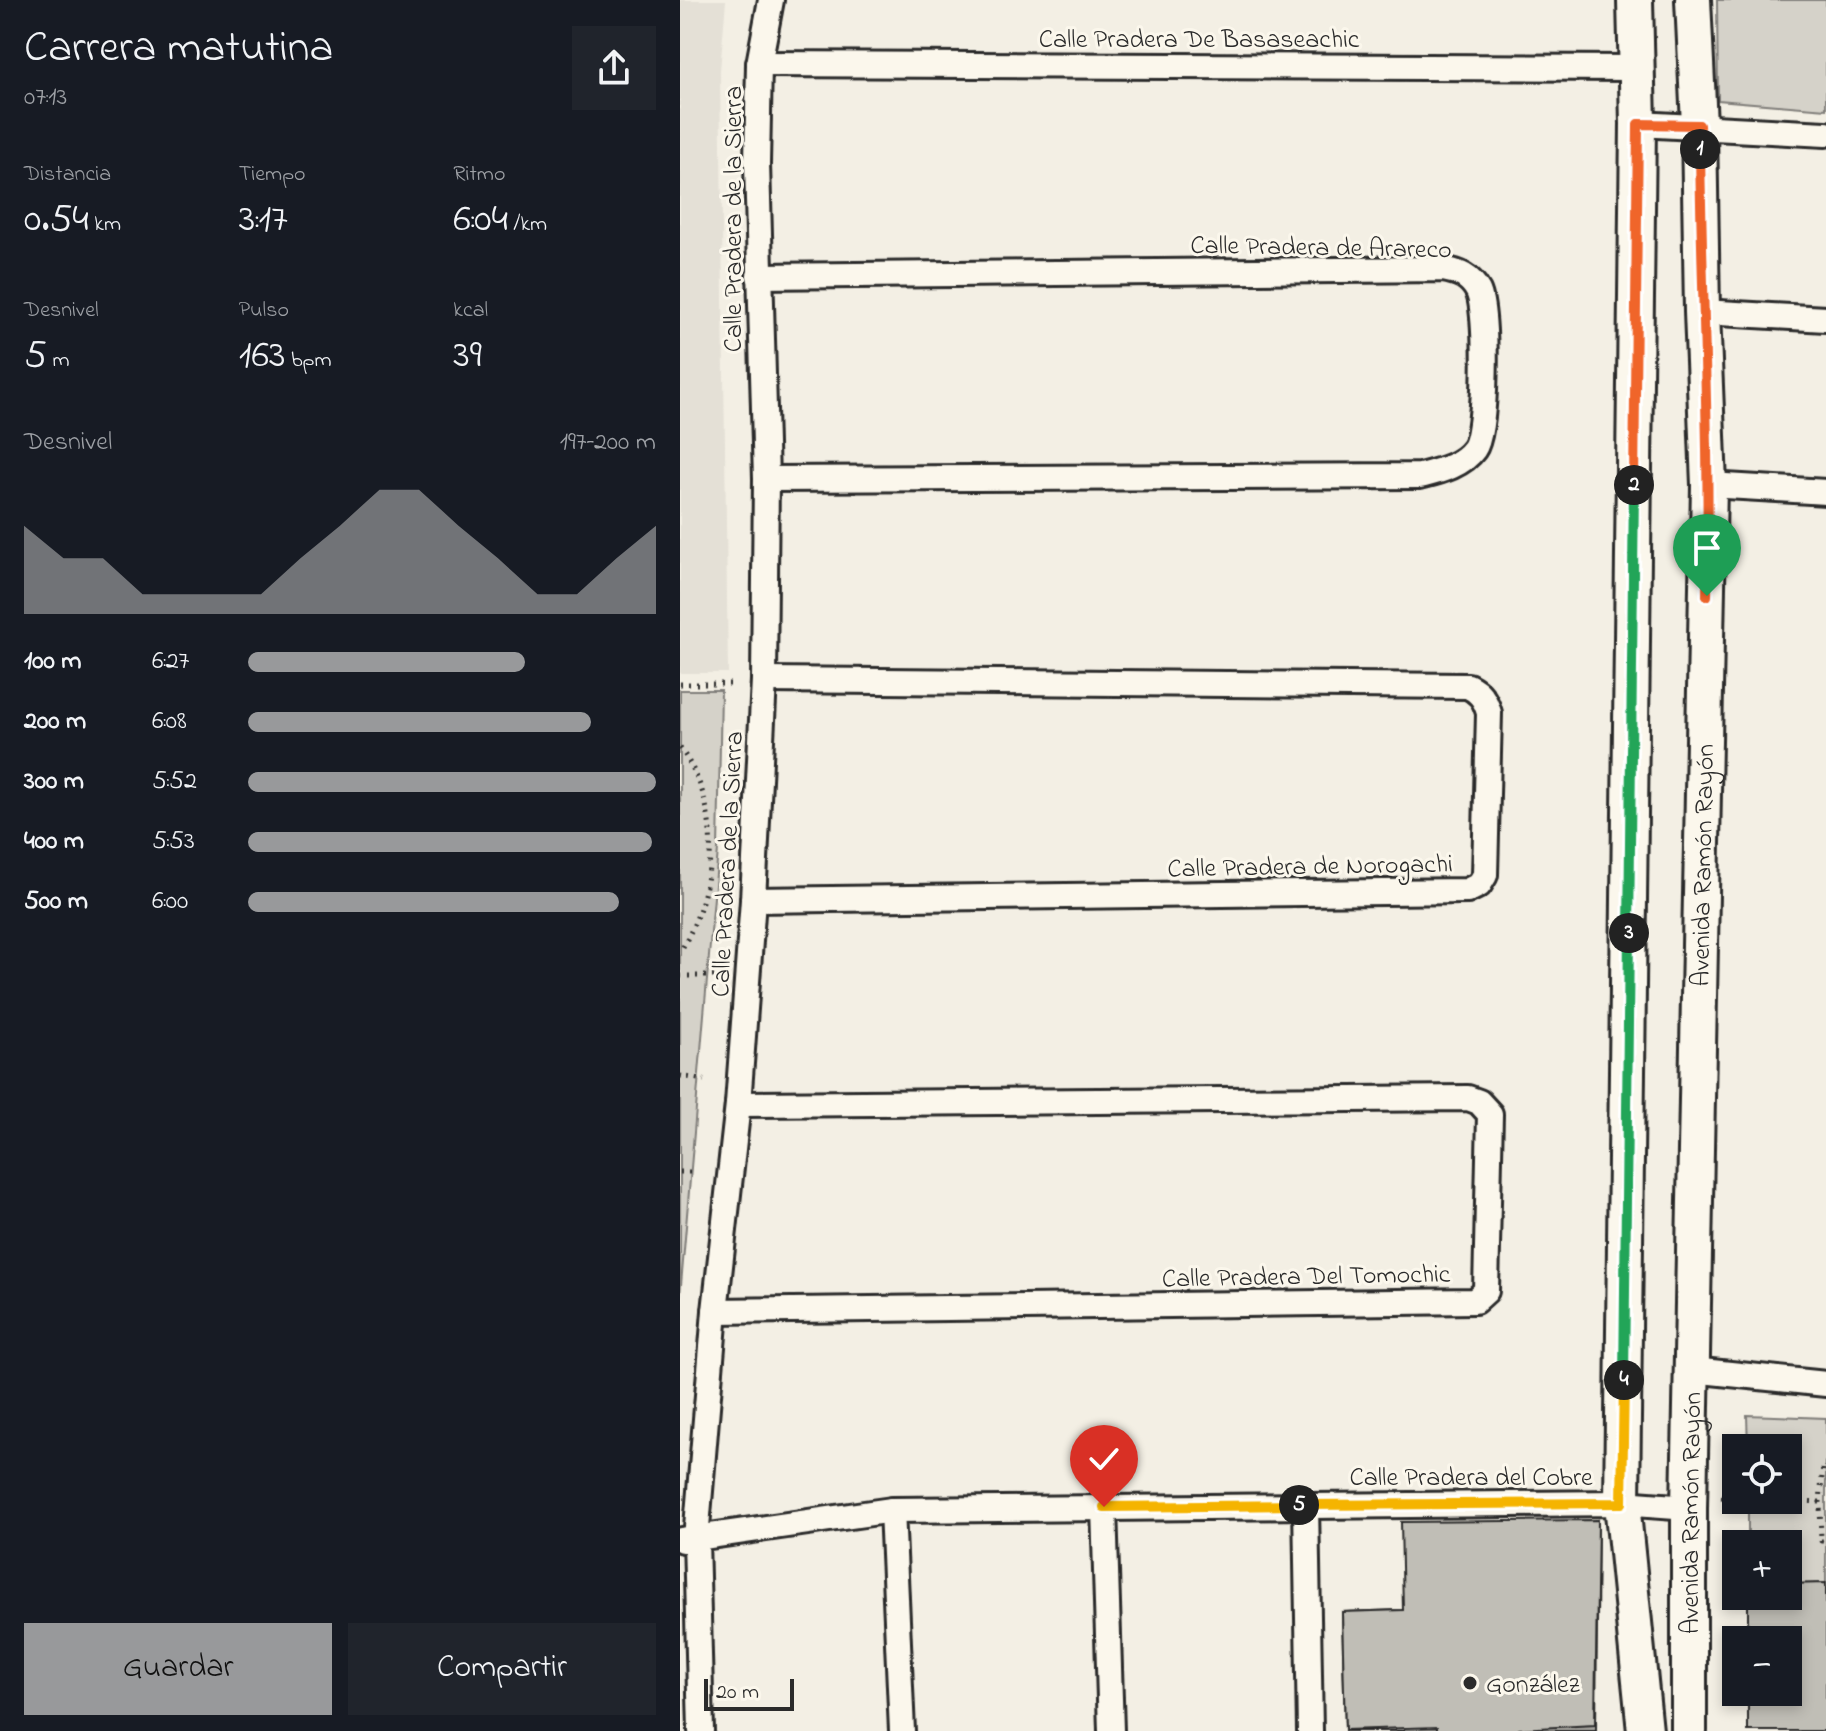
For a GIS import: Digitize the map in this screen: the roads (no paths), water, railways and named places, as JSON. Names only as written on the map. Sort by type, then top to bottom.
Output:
[{"type":"main road","name":"Avenida Ramón Rayón","points":[[1635,0],[1638,124],[1622,1503],[1645,1731]]},
{"type":"main road","name":"Avenida Ramón Rayón","points":[[1689,1731],[1689,1508],[1709,485],[1693,0]]},
{"type":"street","name":"Calle Pradera de la Sierra","points":[[701,1731],[688,1540],[738,1104],[753,900],[764,680],[766,479],[757,164],[759,64],[771,0]]},
{"type":"street","name":"Calle Pradera De Basaseachic","points":[[759,64],[1638,68]]},
{"type":"street","points":[[1638,124],[1826,134]]},
{"type":"street","name":"Calle Pradera de Arareco","points":[[759,276],[1443,269],[1459,272],[1476,288],[1481,300],[1484,347],[1482,418],[1476,448],[1455,464],[1420,476],[766,479]]},
{"type":"street","points":[[1702,312],[1826,319]]},
{"type":"street","points":[[1709,485],[1826,492]]},
{"type":"street","name":"Calle Pradera de Norogachi","points":[[753,900],[1467,891],[1479,885],[1485,875],[1489,713],[1485,700],[1468,686],[764,680]]},
{"type":"street","name":"Calle Pradera Del Tomochic","points":[[715,1311],[1475,1301],[1486,1291],[1490,1114],[1479,1102],[1468,1098],[738,1104]]},
{"type":"street","points":[[1692,1370],[1826,1384]]},
{"type":"street","name":"Calle Pradera del Cobre","points":[[688,1540],[892,1510],[1622,1503],[1689,1508]]},
{"type":"street","points":[[1306,1505],[1310,1731]]},
{"type":"street","points":[[1104,1507],[1111,1731]]},
{"type":"street","points":[[892,1510],[902,1731]]},
{"type":"place","name":"González","points":[[1470,1683]]}]
